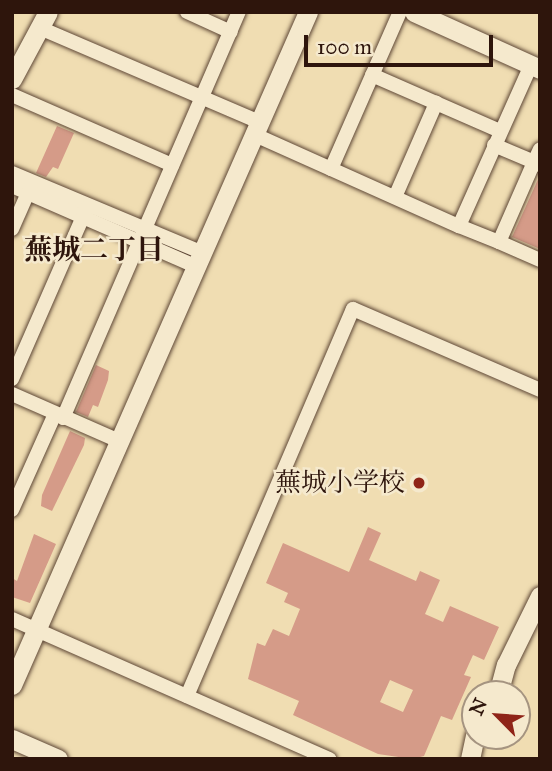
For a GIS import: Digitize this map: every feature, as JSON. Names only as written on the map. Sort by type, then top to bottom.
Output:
[{"type":"street","points":[[187,12],[231,32]]},
{"type":"street","points":[[12,510],[59,416],[239,12]]},
{"type":"street","points":[[12,685],[308,12]]},
{"type":"street","points":[[331,169],[400,12]]},
{"type":"street","points":[[414,12],[535,67],[500,131],[459,226]]},
{"type":"street","points":[[12,79],[44,20],[199,98],[331,169],[540,260]]},
{"type":"street","points":[[373,75],[500,131]]},
{"type":"street","points":[[12,95],[172,164]]},
{"type":"street","points":[[395,198],[436,103]]},
{"type":"street","points":[[494,145],[538,159],[499,242]]},
{"type":"street","points":[[12,173],[30,189]]},
{"type":"street","points":[[12,186],[30,189],[198,259]]},
{"type":"street","points":[[12,229],[30,189]]},
{"type":"street","points":[[12,379],[85,212]]},
{"type":"street","points":[[187,696],[353,309],[540,390]]},
{"type":"street","points":[[12,394],[119,441]]},
{"type":"street","points":[[502,680],[506,665],[540,596]]},
{"type":"street","points":[[12,619],[330,759]]},
{"type":"street","points":[[12,739],[58,759]]},
{"type":"building","points":[[57,126],[74,133],[58,169],[53,167],[46,177],[36,173]]},
{"type":"building","points":[[540,175],[540,249],[512,237]]},
{"type":"building","points":[[96,365],[109,371],[108,380],[98,407],[93,405],[88,417],[76,412]]},
{"type":"building","points":[[70,431],[85,438],[84,445],[52,511],[41,506],[42,495]]},
{"type":"building","points":[[368,527],[381,533],[369,560],[416,581],[420,571],[440,580],[425,614],[443,622],[450,606],[499,627],[484,660],[473,655],[464,675],[471,677],[470,680],[461,680],[461,700],[452,720],[441,716],[424,756],[412,759],[378,754],[293,715],[299,701],[248,679],[257,643],[265,646],[273,629],[289,636],[300,609],[284,602],[288,593],[266,583],[283,543],[349,572]],"holes":[[[390,680],[413,690],[403,712],[380,702]]]},
{"type":"building","points":[[34,534],[56,544],[30,603],[12,597],[12,578],[17,581]]},
{"type":"place","name":"蕪城小学校","points":[[419,483]]},
{"type":"district","name":"蕪城二丁目","points":[[94,250]]}]
